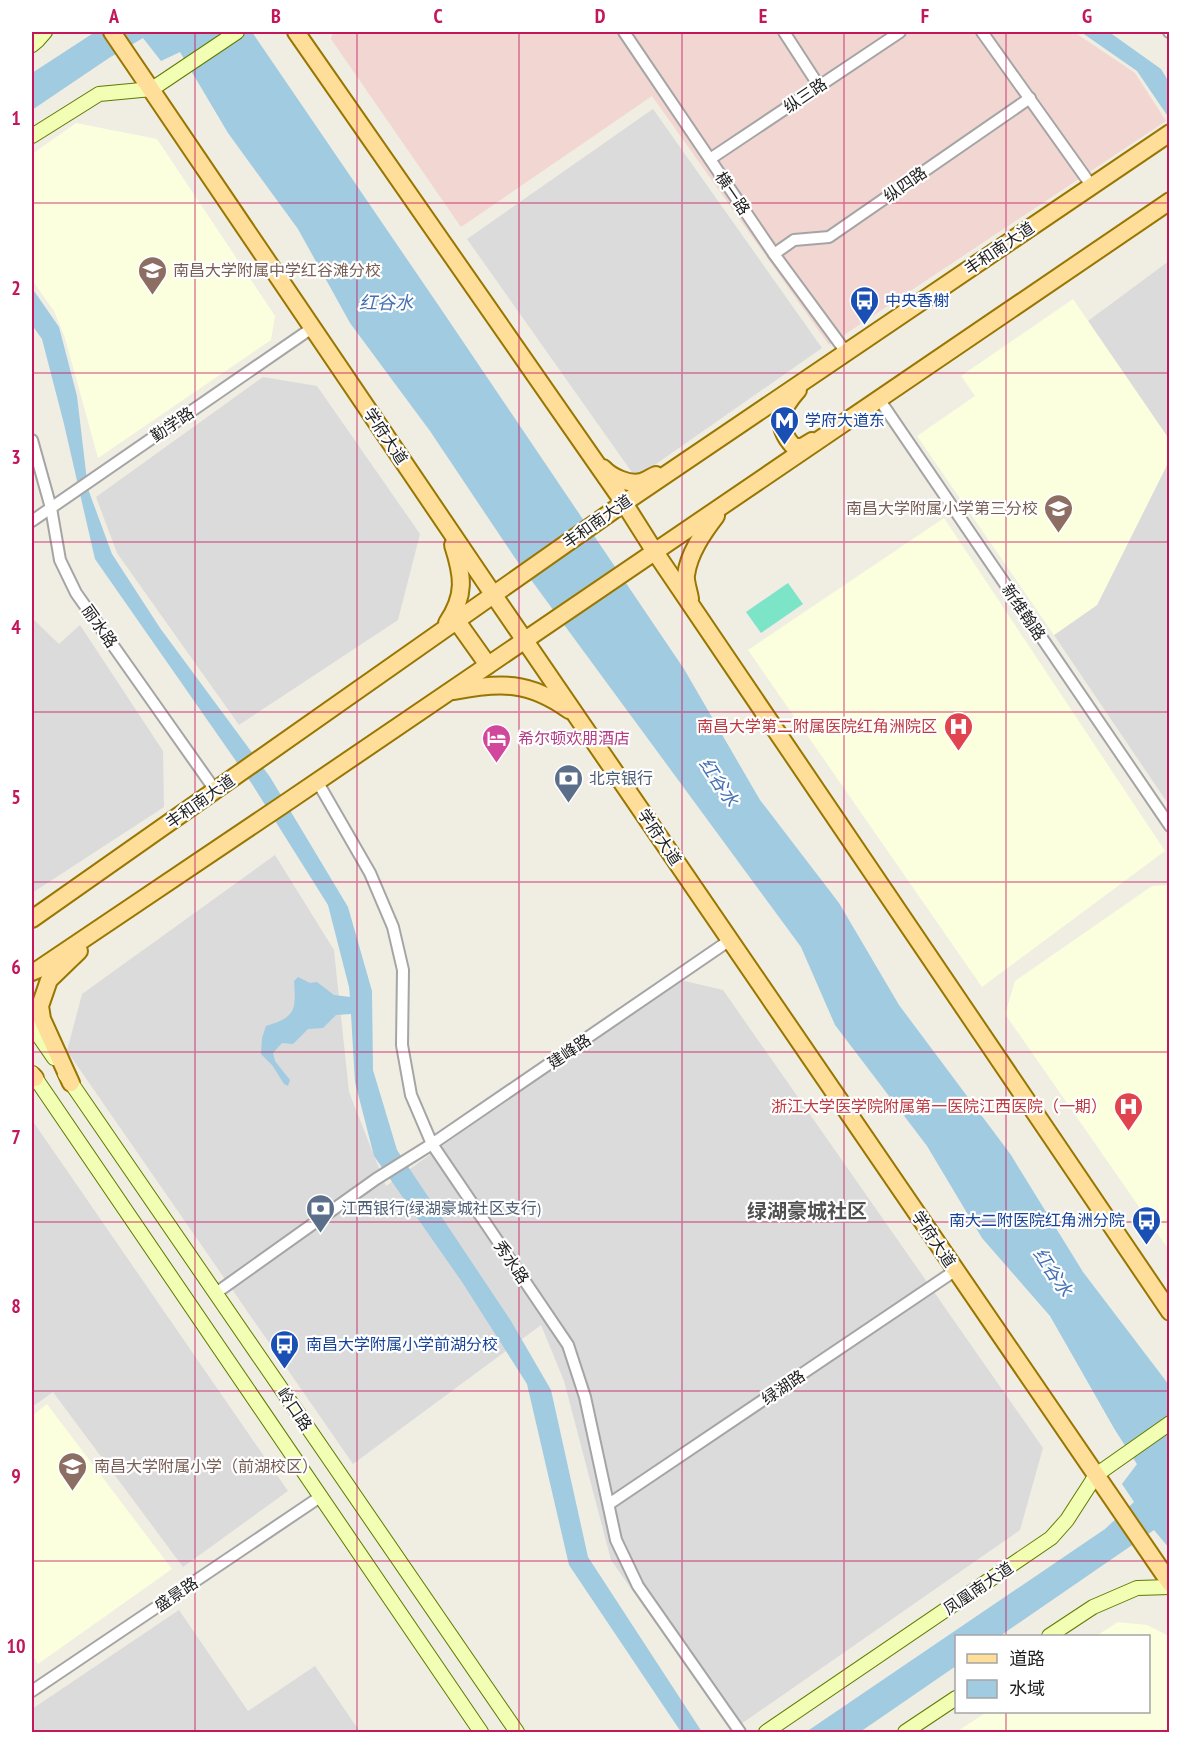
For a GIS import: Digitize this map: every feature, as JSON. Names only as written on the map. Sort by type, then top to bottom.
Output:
[{"type":"main road","name":"学府大道","points":[[112,32],[448,527],[499,590],[525,640],[1149,1551],[1170,1585]]},
{"type":"main road","points":[[296,32],[624,503],[1170,1311]]},
{"type":"main road","name":"丰和南大道","points":[[32,925],[36,913],[232,779],[450,624],[686,460],[1168,134]]},
{"type":"main road","points":[[32,972],[541,630],[1170,201]]},
{"type":"main road","points":[[810,376],[789,399],[782,414],[782,430],[786,438],[794,447],[802,447],[842,424]]},
{"type":"main road","points":[[589,452],[608,473],[623,480],[640,482],[686,460]]},
{"type":"main road","points":[[692,605],[686,577],[691,559],[701,535],[726,504]]},
{"type":"main road","points":[[448,527],[461,569],[461,589],[450,624],[488,664]]},
{"type":"main road","points":[[447,692],[486,685],[513,686],[541,693],[578,717]]},
{"type":"main road","points":[[32,932],[80,897],[118,858]]},
{"type":"main road","points":[[71,1083],[42,1019],[40,1006],[49,980],[114,918]]},
{"type":"main road","points":[[32,959],[43,962],[71,947]]},
{"type":"street","points":[[32,45],[45,32]]},
{"type":"street","points":[[32,136],[99,94],[152,89],[237,32]]},
{"type":"street","name":"横一路","points":[[624,32],[774,254],[846,352]]},
{"type":"street","points":[[784,32],[819,86]]},
{"type":"street","name":"纵三路","points":[[710,159],[900,32]]},
{"type":"street","points":[[982,32],[1091,185]]},
{"type":"street","name":"纵四路","points":[[774,254],[794,240],[829,237],[1030,98]]},
{"type":"street","name":"勤学路","points":[[32,521],[312,328]]},
{"type":"street","name":"新维翰路","points":[[879,399],[1170,826]]},
{"type":"street","name":"丽水路","points":[[32,440],[51,508],[60,560],[76,593],[215,790]]},
{"type":"street","name":"秀水路","points":[[317,781],[370,873],[393,927],[403,970],[402,1045],[411,1095],[432,1144],[568,1345],[585,1397],[616,1540],[638,1586],[740,1732]]},
{"type":"street","name":"建峰路","points":[[216,1293],[385,1174],[730,940]]},
{"type":"street","name":"岭口路","points":[[32,1026],[517,1732]]},
{"type":"street","name":"岭口路","points":[[33,1075],[481,1732]]},
{"type":"street","name":"绿湖路","points":[[609,1504],[956,1270]]},
{"type":"street","name":"凤凰南大道","points":[[766,1732],[1051,1538],[1067,1520],[1096,1475],[1170,1423]]},
{"type":"street","name":"盛景路","points":[[32,1692],[321,1497]]},
{"type":"street","points":[[1050,1635],[1093,1607],[1137,1588],[1170,1585]]},
{"type":"street","points":[[905,1732],[955,1699]]},
{"type":"shaded area","points":[[333,32],[1074,32],[1135,73],[1166,121],[829,345],[652,96],[461,227],[331,39]]},
{"type":"shaded area","points":[[653,109],[822,348],[636,478],[467,239]]},
{"type":"shaded area","name":"南昌大学附属中学红谷滩分校","points":[[76,123],[157,139],[275,316],[271,340],[98,458],[65,338],[54,311],[32,280],[32,154]]},
{"type":"shaded area","points":[[1169,261],[1169,439],[1088,321]]},
{"type":"shaded area","name":"南昌大学附属小学第三分校","points":[[1073,299],[1169,439],[1169,461],[1097,605],[1054,635],[917,436],[975,396],[961,376]]},
{"type":"shaded area","points":[[263,377],[317,386],[420,534],[398,620],[239,725],[117,553],[96,497]]},
{"type":"shaded area","points":[[1169,461],[1169,805],[1054,635],[1097,605]]},
{"type":"shaded area","name":"南昌大学第二附属医院红角洲院区","points":[[944,518],[1165,851],[982,987],[748,650]]},
{"type":"shaded area","points":[[32,618],[59,644],[80,625],[163,751],[164,807],[32,893]]},
{"type":"shaded area","points":[[275,855],[334,950],[349,1092],[386,1186],[676,979],[723,990],[1043,1448],[1020,1530],[731,1731],[611,1560],[564,1381],[541,1325],[353,1464],[67,1051],[82,994]]},
{"type":"shaded area","name":"浙江大学医学院附属第一医院江西医院（一期）","points":[[1170,885],[1169,1250],[1005,1014],[1015,981],[1152,886]]},
{"type":"shaded area","points":[[32,1120],[288,1491],[183,1567],[53,1392],[32,1407]]},
{"type":"shaded area","name":"南昌大学附属小学（前湖校区）","points":[[47,1404],[172,1569],[38,1664],[32,1655],[32,1416]]},
{"type":"shaded area","points":[[179,1610],[248,1711],[315,1666],[360,1732],[32,1732],[32,1709]]},
{"type":"shaded area","points":[[1118,1622],[1147,1625],[1169,1636],[1169,1732],[956,1732],[985,1713],[1150,1713],[1150,1635],[1098,1635]]},
{"type":"green space","points":[[788,583],[803,604],[761,633],[746,612]]},
{"type":"water","name":"红谷水","points":[[95,32],[252,32],[684,669],[760,800],[839,903],[899,1005],[1011,1155],[1083,1272],[1169,1385],[1169,1548],[1154,1530],[1001,1635],[955,1635],[955,1667],[860,1732],[806,1732],[1105,1529],[1134,1502],[1122,1484],[1137,1464],[1050,1316],[982,1238],[927,1146],[835,1025],[801,947],[515,558],[430,431],[350,323],[298,229],[228,133],[180,52],[161,61],[143,38],[32,110],[32,73]]},
{"type":"water","points":[[1081,32],[1109,32],[1161,69],[1169,82],[1169,118],[1137,71]]},
{"type":"water","points":[[32,288],[59,327],[77,396],[88,489],[112,554],[160,628],[270,777],[348,907],[372,991],[373,1070],[397,1150],[511,1321],[551,1390],[588,1557],[702,1732],[681,1732],[569,1565],[527,1384],[462,1282],[374,1156],[355,1082],[351,1014],[336,1015],[323,1028],[308,1029],[293,1044],[282,1043],[273,1053],[275,1061],[290,1080],[288,1086],[261,1054],[262,1038],[266,1026],[283,1019],[292,1011],[295,999],[294,981],[298,977],[310,983],[317,982],[334,995],[350,997],[328,905],[252,784],[95,559],[42,339],[32,325]]},
{"type":"place","name":"南昌大学附属中学红谷滩分校","points":[[152,296]]},
{"type":"place","name":"中央香榭","points":[[864,326]]},
{"type":"place","name":"学府大道东","points":[[784,446]]},
{"type":"place","name":"南昌大学附属小学第三分校","points":[[1059,534]]},
{"type":"place","name":"南昌大学第二附属医院红角洲院区","points":[[958,752]]},
{"type":"place","name":"希尔顿欢朋酒店","points":[[497,764]]},
{"type":"place","name":"北京银行","points":[[568,804]]},
{"type":"place","name":"浙江大学医学院附属第一医院江西医院（一期）","points":[[1128,1132]]},
{"type":"place","name":"江西银行(绿湖豪城社区支行)","points":[[320,1234]]},
{"type":"place","name":"南大二附医院红角洲分院","points":[[1146,1246]]},
{"type":"place","name":"南昌大学附属小学前湖分校","points":[[285,1370]]},
{"type":"place","name":"南昌大学附属小学（前湖校区）","points":[[73,1492]]},
{"type":"district","name":"绿湖豪城社区","points":[[807,1211]]}]
